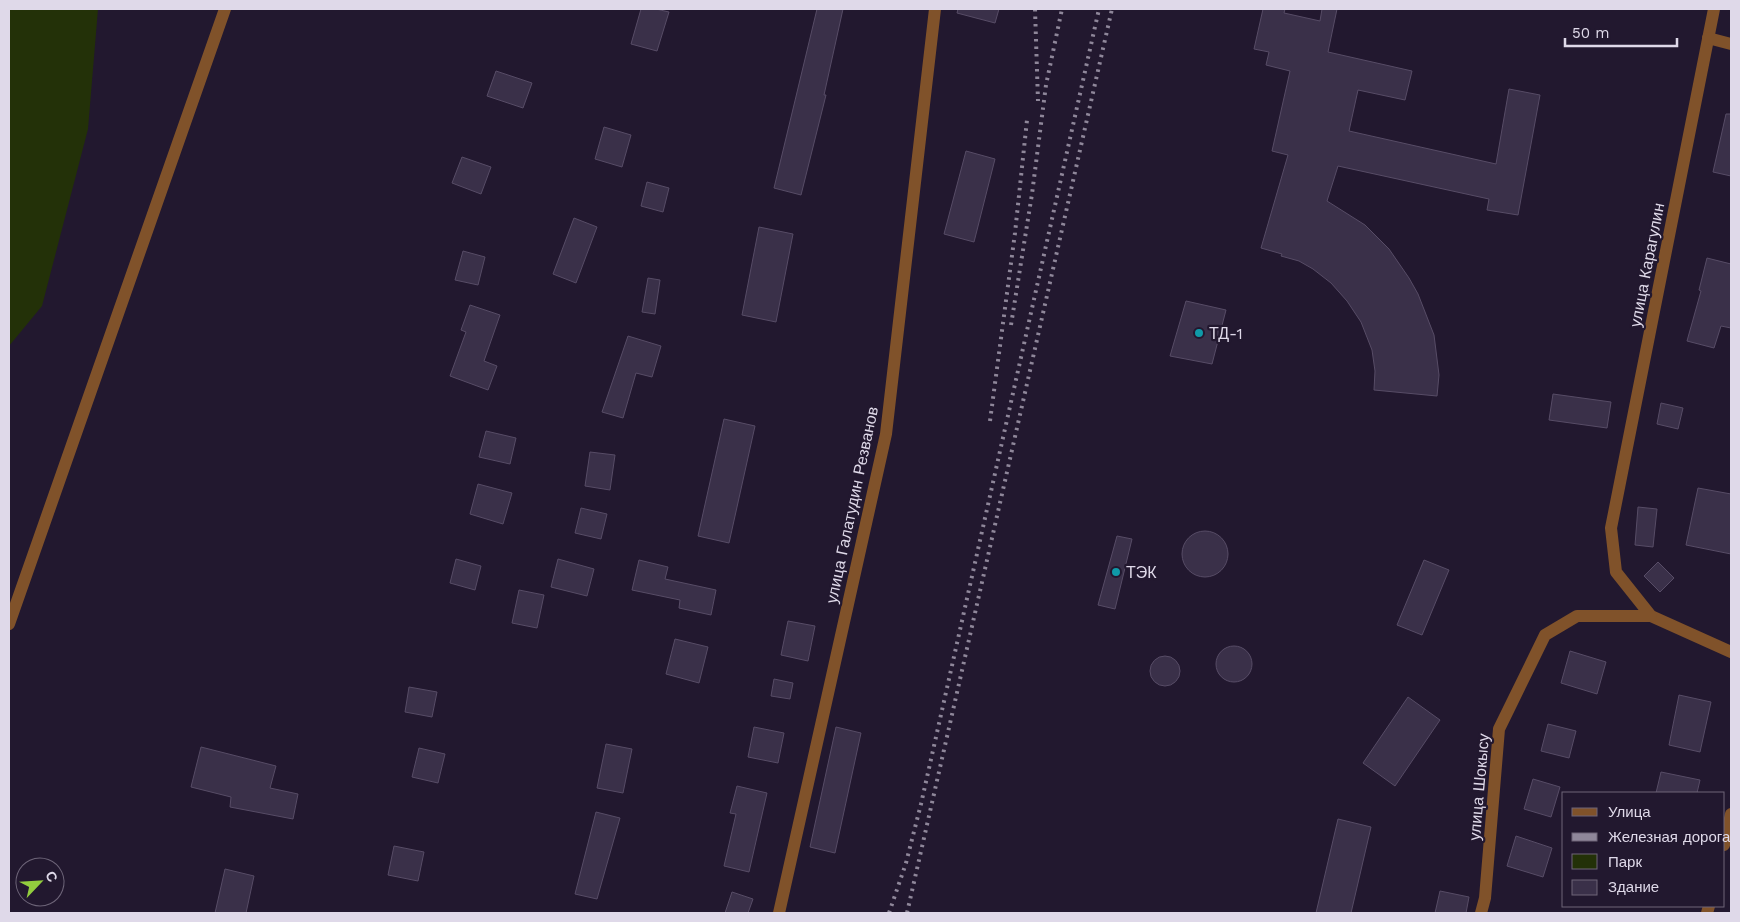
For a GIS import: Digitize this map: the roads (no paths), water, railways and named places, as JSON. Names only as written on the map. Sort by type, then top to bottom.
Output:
[{"type":"street","points":[[9,624],[225,9]]},
{"type":"street","name":"улица Галатудин Резванов","points":[[779,913],[886,434],[936,9]]},
{"type":"street","name":"улица Карагулин","points":[[1651,616],[1616,572],[1611,528],[1714,9]]},
{"type":"street","points":[[1708,38],[1731,44]]},
{"type":"street","name":"улица Шокысу","points":[[1480,913],[1485,898],[1499,729],[1545,635],[1577,616],[1651,616]]},
{"type":"street","points":[[1651,616],[1731,652]]},
{"type":"street","points":[[1725,841],[1731,814]]},
{"type":"railway","points":[[1035,9],[1038,101]]},
{"type":"railway","points":[[1011,325],[1032,194],[1046,85],[1062,9]]},
{"type":"railway","points":[[889,913],[906,863],[921,804],[1099,9]]},
{"type":"railway","points":[[907,913],[1112,9]]},
{"type":"railway","points":[[990,421],[1015,233],[1027,120]]},
{"type":"place","name":"ТД-1","points":[[1199,333]]},
{"type":"place","name":"ТЭК","points":[[1116,572]]}]
